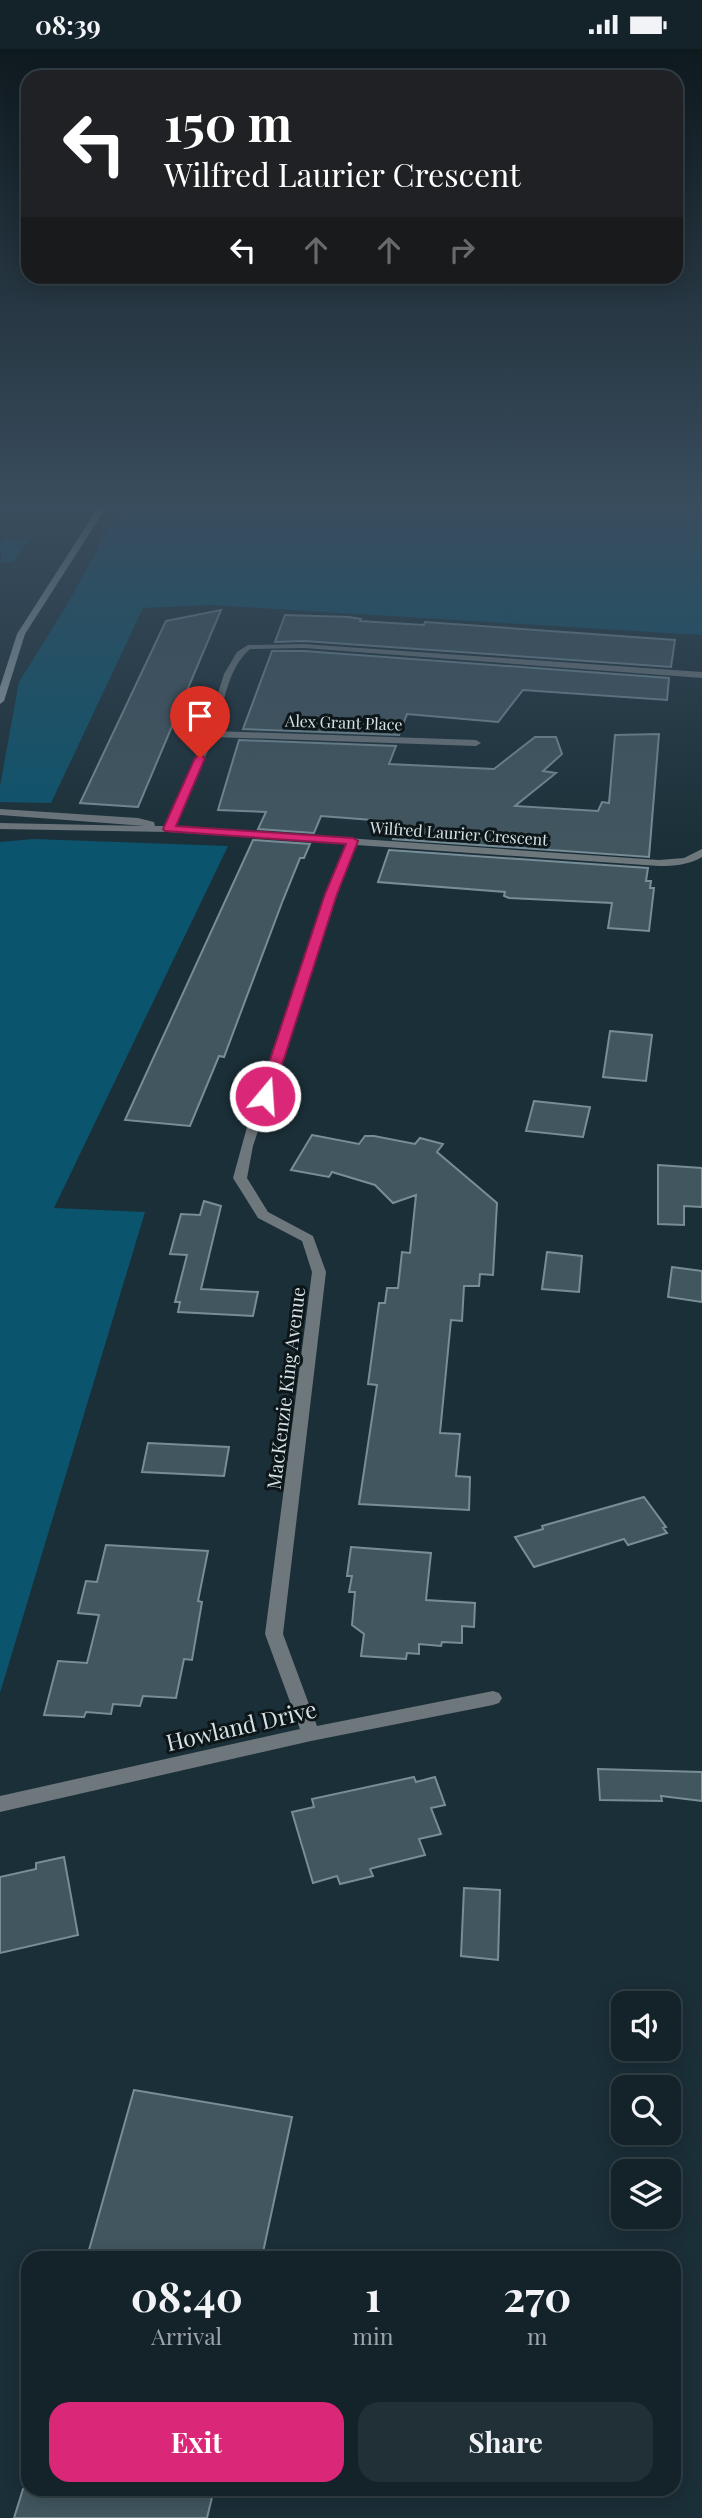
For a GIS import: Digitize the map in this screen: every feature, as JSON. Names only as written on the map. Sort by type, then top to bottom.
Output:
[{"type":"main road","points":[[0,701],[21,634],[29,621]]},
{"type":"street","points":[[169,829],[211,734],[222,694],[238,656],[248,647],[260,645],[702,675]]},
{"type":"street","name":"Alex Grant Place","points":[[211,734],[476,743]]},
{"type":"street","name":"Wilfred Laurier Crescent","points":[[0,812],[138,821],[169,829]]},
{"type":"street","name":"Wilfred Laurier Crescent","points":[[0,826],[169,829],[659,863],[677,863],[700,856]]},
{"type":"street","name":"MacKenzie King Avenue","points":[[311,1734],[274,1634],[319,1272],[308,1239],[263,1215],[240,1178],[250,1130],[265,1096],[331,894],[353,841]]},
{"type":"street","name":"Howland Drive","points":[[0,1804],[311,1734],[493,1698]]},
{"type":"shaded area","points":[[57,621],[137,621],[51,803],[0,802],[0,786],[19,682]]},
{"type":"shaded area","points":[[476,621],[702,621],[702,635]]},
{"type":"shaded area","points":[[34,839],[228,846],[54,1208],[145,1212],[0,1693],[0,842]]},
{"type":"building","points":[[166,621],[216,621],[138,807],[80,803]]},
{"type":"building","points":[[283,621],[364,621],[424,625],[425,622],[675,640],[671,667],[304,641],[275,642]]},
{"type":"building","points":[[272,651],[304,651],[669,678],[667,700],[523,690],[498,722],[407,714],[399,735],[243,729]]},
{"type":"building","points":[[659,734],[649,857],[393,839],[398,822],[321,816],[314,833],[258,829],[266,812],[218,810],[239,740],[396,746],[389,764],[494,769],[535,737],[556,737],[562,754],[543,771],[556,773],[515,806],[598,811],[602,802],[609,803],[615,735]]},
{"type":"building","points":[[253,840],[310,844],[304,858],[300,858],[283,900],[224,1057],[219,1056],[190,1126],[125,1120]]},
{"type":"building","points":[[389,850],[648,868],[646,881],[651,881],[650,888],[654,888],[649,931],[608,928],[612,903],[509,898],[504,896],[505,892],[378,882]]},
{"type":"building","points":[[610,1031],[652,1035],[646,1081],[603,1077]]},
{"type":"building","points":[[534,1101],[590,1107],[583,1137],[526,1131]]},
{"type":"building","points":[[312,1135],[359,1144],[365,1136],[374,1136],[415,1144],[420,1138],[443,1144],[437,1152],[497,1203],[493,1275],[480,1274],[479,1286],[464,1286],[462,1321],[451,1320],[440,1433],[460,1434],[456,1476],[470,1477],[469,1510],[359,1504],[377,1385],[368,1384],[379,1303],[385,1303],[387,1288],[398,1288],[402,1252],[410,1253],[416,1195],[393,1203],[375,1185],[332,1172],[329,1177],[291,1170]]},
{"type":"building","points":[[658,1165],[702,1168],[702,1207],[684,1206],[684,1225],[658,1224]]},
{"type":"building","points":[[204,1201],[221,1206],[201,1289],[258,1292],[253,1316],[178,1312],[180,1302],[175,1302],[187,1255],[170,1254],[181,1214],[200,1215]]},
{"type":"building","points":[[547,1252],[582,1256],[579,1292],[542,1289]]},
{"type":"building","points":[[672,1267],[702,1271],[702,1302],[668,1297]]},
{"type":"building","points":[[148,1443],[229,1447],[224,1476],[142,1472]]},
{"type":"building","points":[[644,1497],[666,1527],[663,1528],[667,1533],[628,1545],[624,1539],[534,1567],[515,1537],[543,1529],[542,1526]]},
{"type":"building","points":[[106,1545],[208,1551],[198,1601],[202,1602],[192,1660],[184,1659],[176,1698],[143,1696],[140,1706],[113,1704],[111,1714],[86,1712],[84,1717],[44,1715],[58,1661],[87,1663],[99,1615],[78,1613],[86,1581],[97,1582]]},
{"type":"building","points":[[351,1547],[431,1553],[426,1600],[475,1603],[474,1627],[462,1626],[462,1643],[442,1642],[441,1646],[419,1644],[419,1654],[407,1653],[406,1659],[361,1656],[364,1634],[352,1625],[355,1592],[349,1592],[352,1576],[347,1576]]},
{"type":"building","points":[[598,1769],[702,1772],[702,1801],[661,1796],[662,1801],[600,1800]]},
{"type":"building","points":[[414,1777],[416,1782],[435,1777],[445,1805],[431,1808],[441,1834],[419,1839],[425,1855],[370,1869],[373,1876],[340,1884],[337,1876],[313,1883],[292,1812],[314,1807],[312,1799]]},
{"type":"building","points":[[64,1857],[78,1935],[0,1953],[0,1877],[36,1869],[36,1863]]},
{"type":"building","points":[[464,1888],[500,1890],[498,1960],[461,1956]]},
{"type":"building","points":[[134,2090],[292,2117],[263,2251],[89,2251]]},
{"type":"building","points":[[21,2495],[212,2496],[207,2518],[14,2518]]},
{"type":"route","points":[[200,758],[169,829],[353,841],[331,894],[265,1096]]}]
